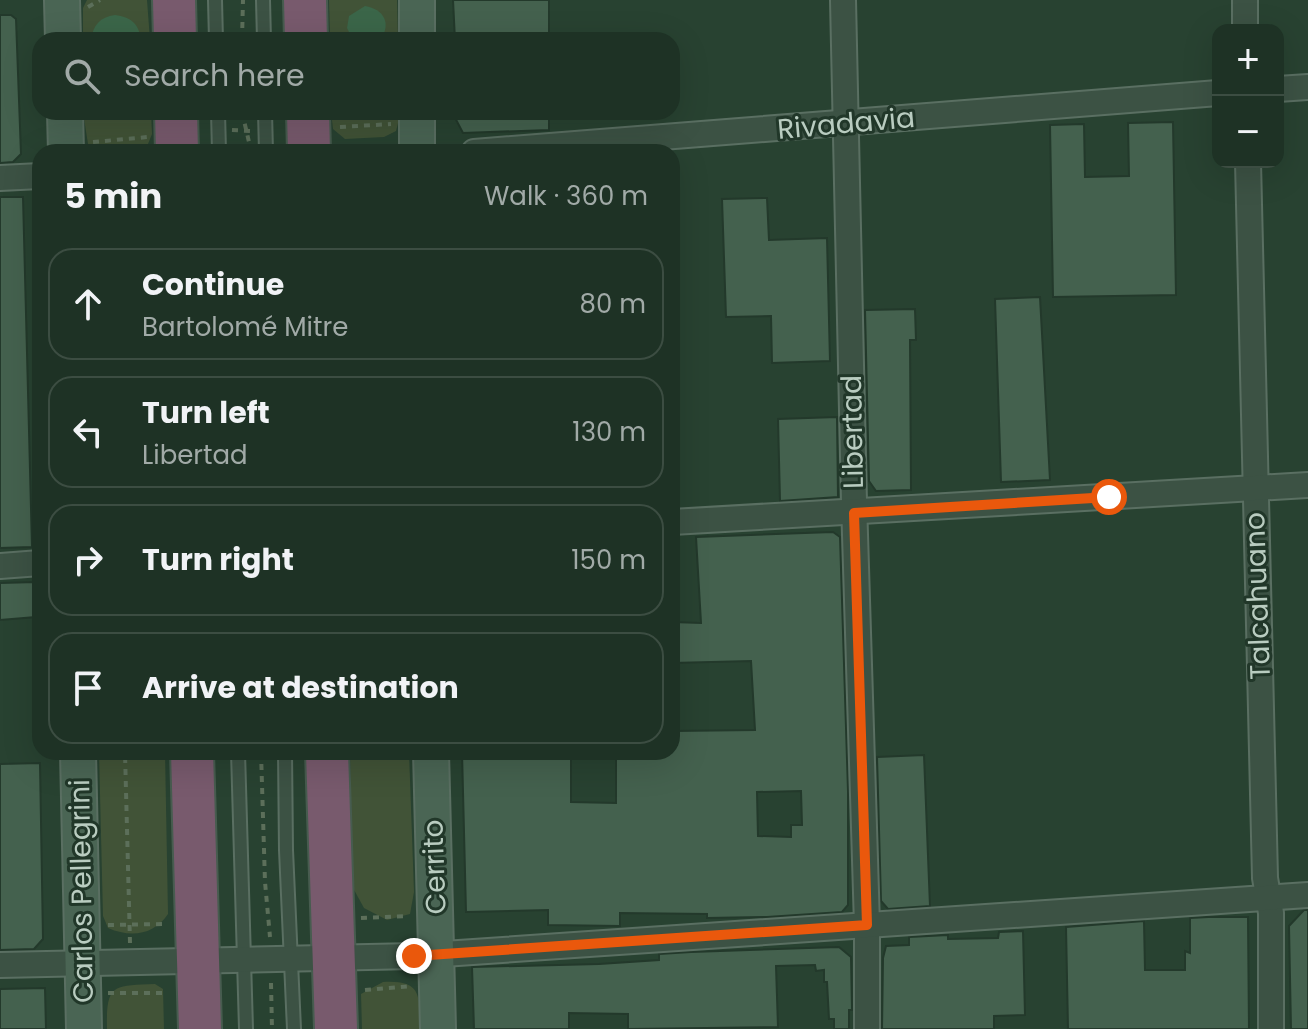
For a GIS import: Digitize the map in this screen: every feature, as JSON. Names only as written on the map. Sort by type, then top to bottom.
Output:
[{"type":"highway","points":[[174,0],[175,32]]},
{"type":"highway","points":[[305,0],[306,32]]},
{"type":"highway","points":[[176,120],[177,144]]},
{"type":"highway","points":[[308,120],[309,144]]},
{"type":"highway","points":[[192,760],[200,1029]]},
{"type":"highway","points":[[327,760],[336,1029]]},
{"type":"street","points":[[62,0],[63,32]]},
{"type":"street","points":[[417,0],[417,32]]},
{"type":"street","name":"Libertad","points":[[843,0],[867,925],[867,1029]]},
{"type":"street","points":[[1245,0],[1245,24]]},
{"type":"street","points":[[1284,89],[1308,87]]},
{"type":"street","name":"Rivadavia","points":[[576,144],[1212,93]]},
{"type":"street","points":[[65,120],[66,144]]},
{"type":"street","points":[[417,120],[417,144]]},
{"type":"street","name":"Talcahuano","points":[[1248,168],[1254,488],[1271,1029]]},
{"type":"street","points":[[0,178],[32,176]]},
{"type":"street","points":[[680,522],[1308,485]]},
{"type":"street","points":[[0,566],[32,564]]},
{"type":"street","name":"Carlos Pellegrini","points":[[78,760],[84,1029]]},
{"type":"street","name":"Cerrito","points":[[431,760],[438,1029]]},
{"type":"street","points":[[0,965],[83,977],[130,961],[436,953],[1308,895]]},
{"type":"lane","points":[[215,0],[216,32]]},
{"type":"lane","points":[[263,0],[264,32]]},
{"type":"lane","points":[[218,120],[219,144]]},
{"type":"lane","points":[[265,120],[266,144]]},
{"type":"lane","points":[[238,760],[246,1029]]},
{"type":"lane","points":[[285,760],[294,1029]]},
{"type":"path","points":[[242,32],[243,0]]},
{"type":"path","points":[[244,120],[248,144]]},
{"type":"path","points":[[125,760],[130,961]]},
{"type":"path","points":[[261,760],[265,882],[272,921],[270,941]]},
{"type":"path","points":[[354,918],[415,916]]},
{"type":"path","points":[[261,921],[272,921]]},
{"type":"path","points":[[83,977],[169,993]]},
{"type":"path","points":[[271,983],[272,1029]]},
{"type":"path","points":[[365,990],[415,986]]},
{"type":"path","points":[[262,991],[278,991]]},
{"type":"shaded area","points":[[87,0],[147,0],[149,32],[83,32],[83,8]]},
{"type":"shaded area","points":[[329,0],[397,0],[398,32],[330,32]]},
{"type":"shaded area","points":[[365,6],[377,10],[386,23],[384,32],[349,32],[349,16]]},
{"type":"shaded area","points":[[115,15],[126,18],[133,22],[139,32],[93,32],[105,18]]},
{"type":"shaded area","points":[[84,120],[151,120],[152,134],[148,144],[88,144]]},
{"type":"shaded area","points":[[332,120],[399,120],[396,131],[384,137],[345,139],[333,129]]},
{"type":"shaded area","points":[[99,760],[165,760],[168,914],[149,930],[133,934],[108,928],[103,916]]},
{"type":"shaded area","points":[[350,760],[409,760],[414,892],[410,914],[387,920],[364,908],[353,888]]},
{"type":"shaded area","points":[[383,982],[406,984],[416,992],[420,1029],[362,1029],[361,994]]},
{"type":"shaded area","points":[[155,984],[163,989],[164,1029],[107,1029],[108,1003],[115,990],[130,985]]},
{"type":"building","points":[[453,0],[549,0],[549,32],[455,32]]},
{"type":"building","points":[[0,15],[11,15],[16,19],[21,154],[13,162],[0,163]]},
{"type":"building","points":[[456,120],[549,120],[549,130],[463,133]]},
{"type":"building","points":[[1173,122],[1176,295],[1053,297],[1050,125],[1084,124],[1085,177],[1129,176],[1128,123]]},
{"type":"building","points":[[0,197],[23,197],[32,547],[0,548]]},
{"type":"building","points":[[767,198],[769,240],[827,238],[830,361],[772,363],[771,316],[726,317],[722,199]]},
{"type":"building","points":[[1040,297],[1050,480],[1001,482],[995,299]]},
{"type":"building","points":[[915,309],[916,340],[910,340],[911,490],[876,491],[869,481],[865,310]]},
{"type":"building","points":[[837,417],[838,497],[780,501],[778,419]]},
{"type":"building","points":[[833,532],[840,537],[848,791],[848,905],[842,912],[767,917],[707,918],[707,914],[620,913],[620,926],[548,925],[548,910],[466,912],[462,760],[571,760],[571,802],[616,803],[616,760],[680,760],[680,731],[755,730],[751,661],[680,663],[680,622],[701,623],[696,537]],"holes":[[[801,791],[802,825],[791,825],[791,837],[758,836],[757,792]]]},
{"type":"building","points":[[32,582],[32,617],[0,620],[0,583]]},
{"type":"building","points":[[924,755],[930,906],[888,909],[881,901],[877,757]]},
{"type":"building","points":[[40,763],[43,939],[34,949],[0,950],[0,764]]},
{"type":"building","points":[[1304,910],[1308,910],[1308,1029],[1291,1029],[1289,926]]},
{"type":"building","points":[[1248,917],[1249,1029],[1068,1029],[1066,927],[1144,921],[1145,970],[1185,970],[1185,951],[1190,953],[1190,918]]},
{"type":"building","points":[[1023,931],[1025,1015],[994,1016],[994,1029],[882,1029],[883,958],[886,946],[909,945],[909,937],[948,935],[948,939],[998,938],[999,932]]},
{"type":"building","points":[[839,947],[851,957],[852,1010],[849,1010],[849,1029],[834,1029],[834,1019],[829,1019],[824,970],[816,971],[815,965],[776,966],[778,1027],[628,1029],[628,1014],[569,1013],[569,1029],[474,1029],[472,967],[599,964],[659,960],[659,954]]},
{"type":"building","points":[[45,988],[46,1029],[0,1029],[0,989]]},
{"type":"route","points":[[414,956],[867,925],[854,513],[1109,497]]}]
